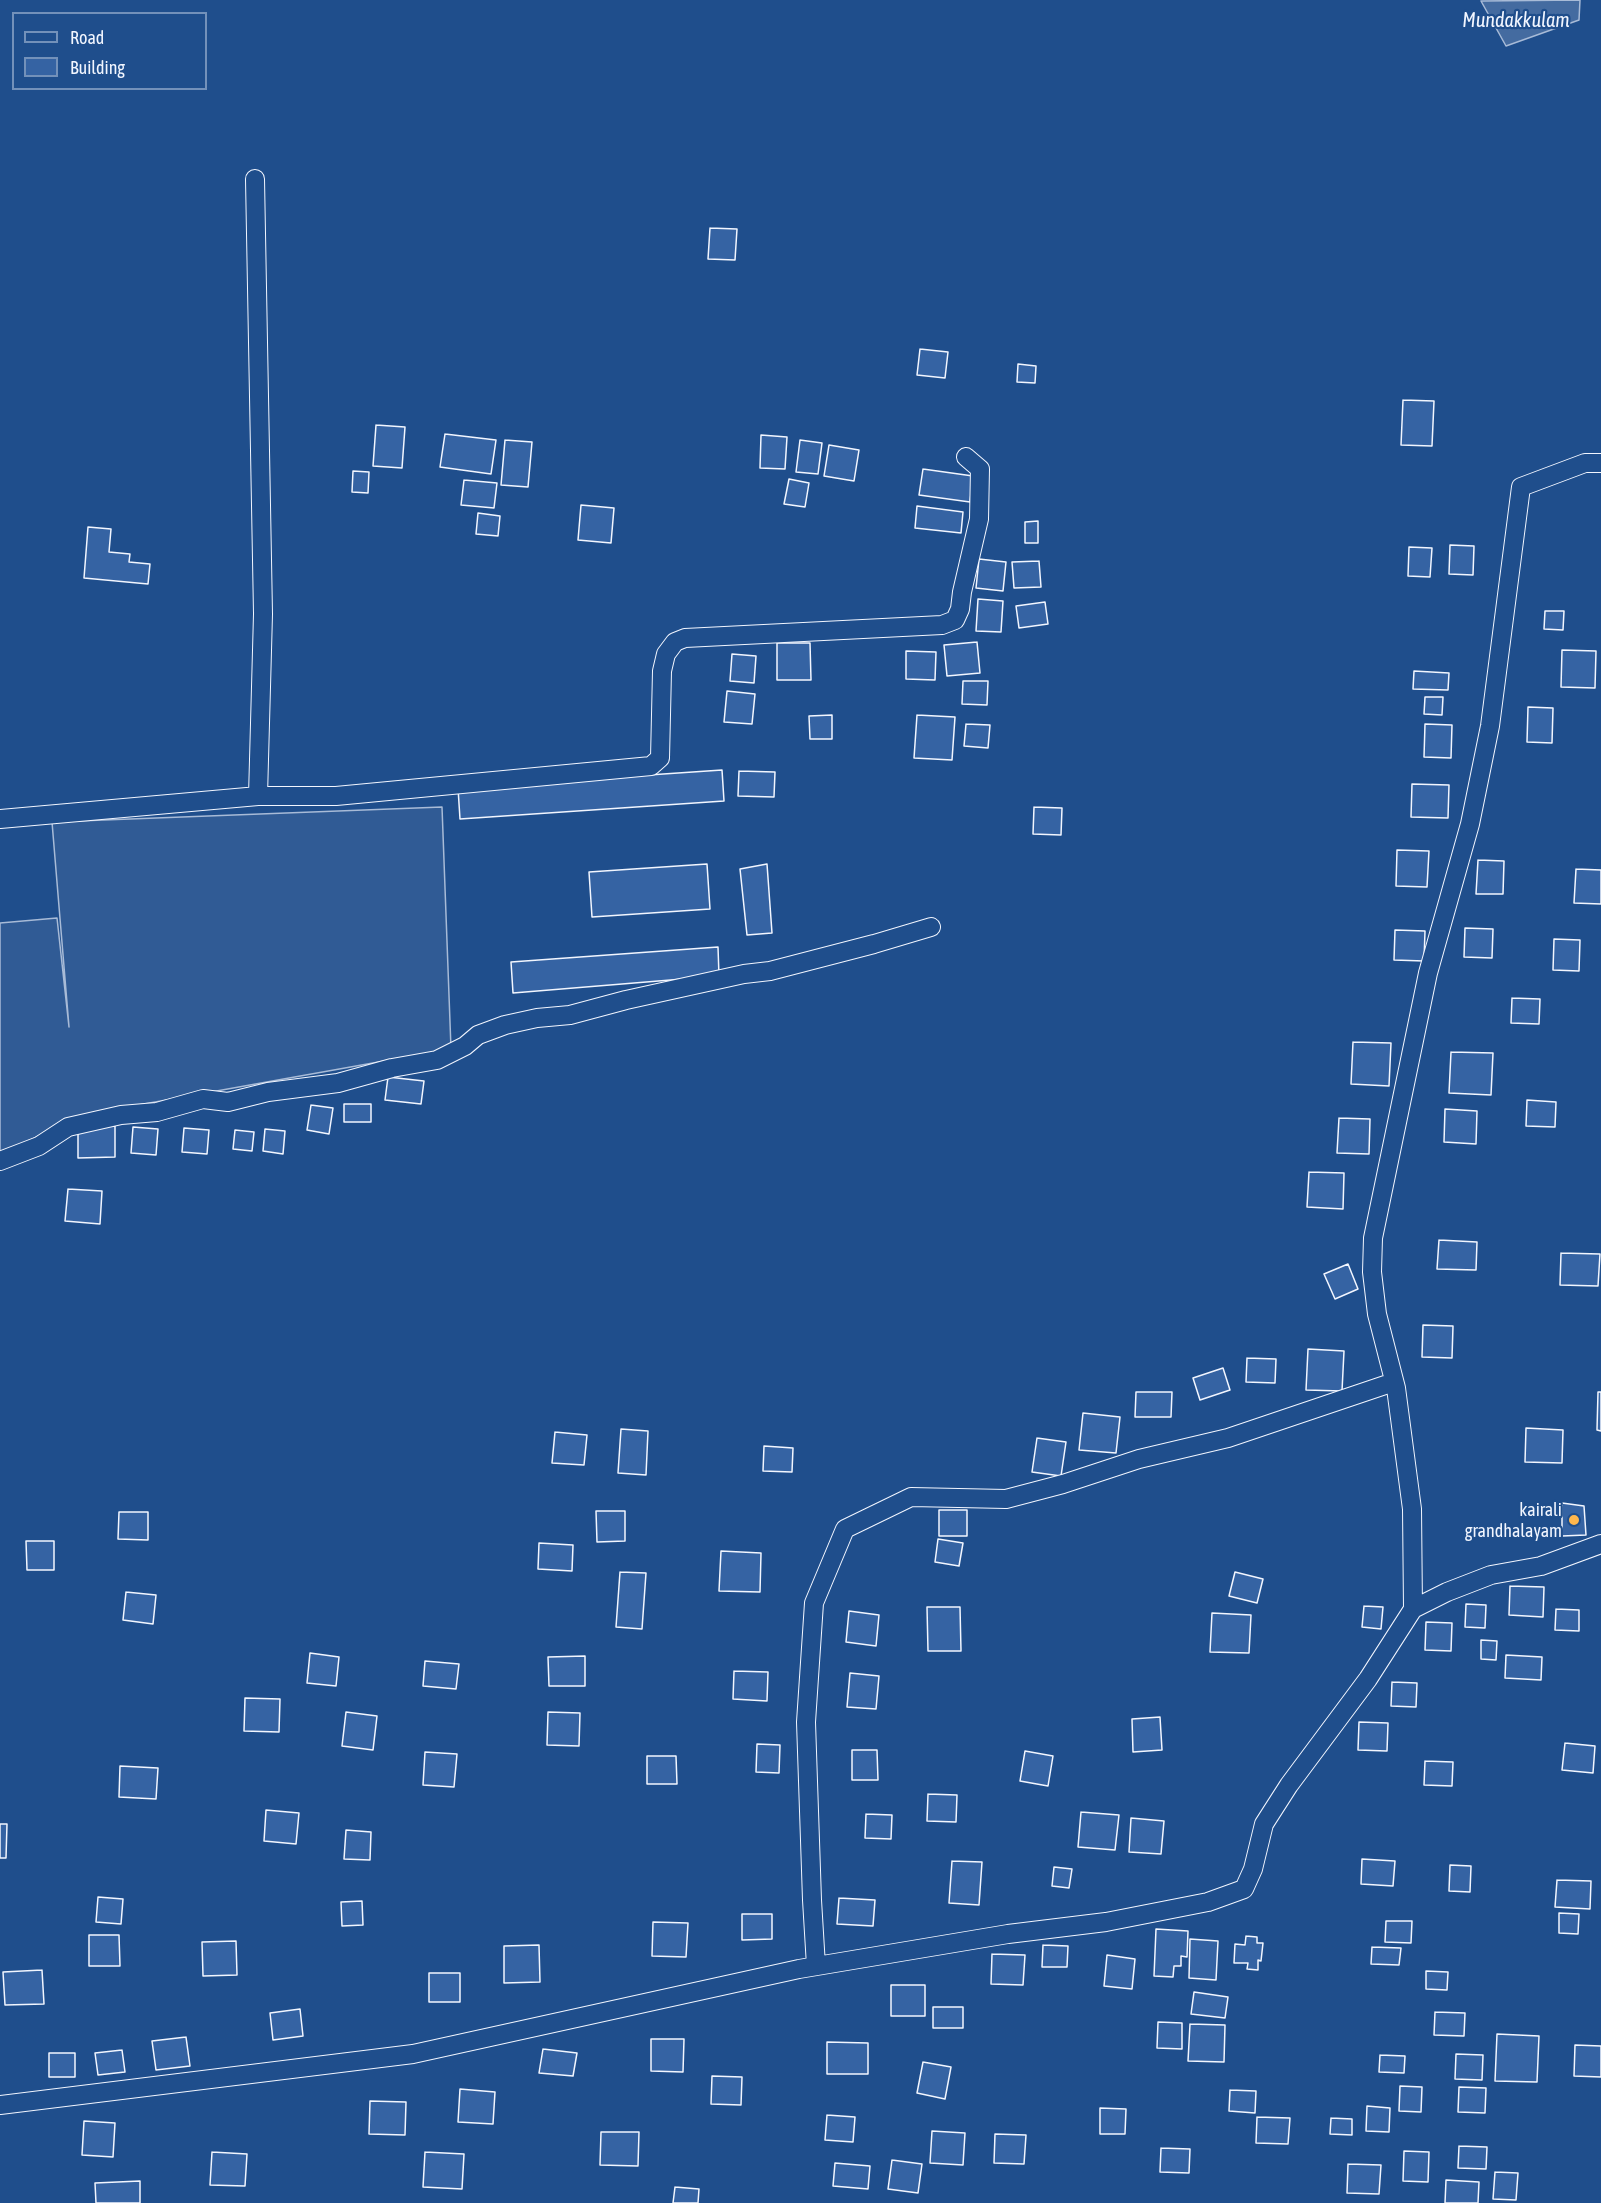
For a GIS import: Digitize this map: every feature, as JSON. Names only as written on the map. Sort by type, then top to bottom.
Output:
[{"type":"street","points":[[255,179],[263,614],[258,796]]},
{"type":"street","points":[[0,819],[258,796],[336,796],[651,766],[660,758],[662,671],[666,654],[675,642],[685,638],[942,625],[955,620],[960,609],[979,519],[980,469],[966,457]]},
{"type":"street","points":[[1413,1609],[1412,1509],[1394,1382],[1377,1314],[1372,1272],[1373,1238],[1428,973],[1470,824],[1490,726],[1521,488],[1585,463],[1601,463]]},
{"type":"street","points":[[0,1161],[39,1146],[68,1127],[121,1115],[157,1112],[203,1099],[228,1102],[268,1092],[338,1083],[392,1068],[437,1059],[465,1046],[478,1035],[505,1025],[570,1014],[744,974],[770,971],[931,927]]},
{"type":"street","points":[[816,1966],[806,1722],[814,1603],[845,1529],[911,1497],[1006,1499],[1063,1484],[1139,1459],[1228,1438],[1394,1382]]},
{"type":"street","points":[[0,2104],[413,2054],[816,1966],[1008,1934],[1106,1922],[1208,1902],[1244,1889],[1253,1869],[1264,1824],[1289,1785],[1368,1679],[1413,1609],[1447,1592],[1491,1575],[1541,1566],[1601,1544]]},
{"type":"shaded area","points":[[442,807],[451,1049],[77,1116],[0,1154],[0,923],[57,918],[69,1027],[52,822]]},
{"type":"water","name":"Mundakkulam","points":[[1580,0],[1579,20],[1506,46],[1481,1]]},
{"type":"building","points":[[710,228],[737,229],[735,260],[708,259]]},
{"type":"building","points":[[920,349],[948,352],[945,378],[917,375]]},
{"type":"building","points":[[1018,364],[1036,366],[1035,383],[1017,382]]},
{"type":"building","points":[[1403,400],[1434,401],[1432,446],[1401,445]]},
{"type":"building","points":[[376,425],[405,427],[402,468],[373,466]]},
{"type":"building","points":[[445,434],[496,440],[491,474],[440,467]]},
{"type":"building","points":[[761,435],[787,437],[785,469],[760,468]]},
{"type":"building","points":[[505,440],[532,442],[528,487],[501,485]]},
{"type":"building","points":[[800,440],[822,443],[818,474],[796,472]]},
{"type":"building","points":[[829,445],[859,450],[854,481],[824,476]]},
{"type":"building","points":[[923,469],[973,476],[970,502],[919,495]]},
{"type":"building","points":[[353,471],[369,472],[368,493],[352,492]]},
{"type":"building","points":[[789,479],[809,483],[805,507],[784,504]]},
{"type":"building","points":[[464,480],[497,483],[494,508],[461,505]]},
{"type":"building","points":[[581,505],[614,508],[611,543],[578,540]]},
{"type":"building","points":[[917,506],[963,512],[961,533],[915,528]]},
{"type":"building","points":[[478,513],[500,516],[498,536],[476,534]]},
{"type":"building","points":[[1038,521],[1038,543],[1025,543],[1025,522]]},
{"type":"building","points":[[88,527],[111,529],[109,552],[130,554],[129,562],[150,564],[148,584],[84,578]]},
{"type":"building","points":[[1450,545],[1474,546],[1473,575],[1449,574]]},
{"type":"building","points":[[1409,547],[1432,548],[1430,577],[1408,576]]},
{"type":"building","points":[[979,559],[1006,562],[1003,591],[976,588]]},
{"type":"building","points":[[1039,561],[1041,587],[1014,588],[1012,562]]},
{"type":"building","points":[[978,599],[1003,601],[1001,632],[976,631]]},
{"type":"building","points":[[1045,602],[1048,624],[1019,628],[1016,606]]},
{"type":"building","points":[[1545,611],[1564,611],[1563,630],[1544,629]]},
{"type":"building","points":[[977,642],[980,673],[947,676],[944,645]]},
{"type":"building","points":[[777,643],[810,643],[811,680],[777,680]]},
{"type":"building","points":[[1562,650],[1596,651],[1595,688],[1561,687]]},
{"type":"building","points":[[906,651],[936,652],[935,680],[906,679]]},
{"type":"building","points":[[732,654],[756,656],[754,683],[730,681]]},
{"type":"building","points":[[1414,671],[1449,673],[1448,690],[1413,689]]},
{"type":"building","points":[[963,681],[988,681],[987,705],[962,704]]},
{"type":"building","points":[[727,691],[755,694],[752,724],[724,722]]},
{"type":"building","points":[[1425,697],[1443,697],[1442,715],[1424,714]]},
{"type":"building","points":[[1528,707],[1553,708],[1552,743],[1527,742]]},
{"type":"building","points":[[832,715],[832,739],[810,739],[809,716]]},
{"type":"building","points":[[917,715],[955,717],[952,760],[914,758]]},
{"type":"building","points":[[966,724],[990,725],[988,748],[964,746]]},
{"type":"building","points":[[1425,724],[1452,725],[1451,758],[1424,757]]},
{"type":"building","points":[[722,770],[724,801],[460,819],[458,788]]},
{"type":"building","points":[[739,771],[775,772],[774,797],[738,796]]},
{"type":"building","points":[[1412,784],[1449,785],[1448,818],[1411,817]]},
{"type":"building","points":[[1034,807],[1062,808],[1061,835],[1033,834]]},
{"type":"building","points":[[1397,850],[1429,851],[1427,887],[1396,886]]},
{"type":"building","points":[[1478,860],[1504,861],[1503,894],[1476,894]]},
{"type":"building","points":[[707,864],[710,909],[592,917],[589,872]]},
{"type":"building","points":[[767,864],[772,933],[747,935],[740,869]]},
{"type":"building","points":[[1576,869],[1601,870],[1601,904],[1574,903]]},
{"type":"building","points":[[1465,928],[1493,929],[1492,958],[1464,957]]},
{"type":"building","points":[[1395,930],[1425,931],[1424,961],[1394,960]]},
{"type":"building","points":[[1554,939],[1580,940],[1579,971],[1553,970]]},
{"type":"building","points":[[718,947],[719,976],[513,993],[511,962]]},
{"type":"building","points":[[1512,998],[1540,999],[1539,1024],[1511,1023]]},
{"type":"building","points":[[1353,1042],[1391,1043],[1389,1086],[1351,1084]]},
{"type":"building","points":[[1451,1052],[1493,1053],[1491,1095],[1449,1093]]},
{"type":"building","points":[[388,1077],[424,1081],[421,1104],[385,1100]]},
{"type":"building","points":[[1527,1100],[1556,1102],[1555,1127],[1526,1126]]},
{"type":"building","points":[[344,1104],[371,1104],[371,1122],[344,1122]]},
{"type":"building","points":[[311,1105],[333,1108],[329,1134],[307,1130]]},
{"type":"building","points":[[1445,1109],[1477,1111],[1476,1144],[1444,1142]]},
{"type":"building","points":[[1339,1118],[1370,1119],[1369,1154],[1337,1153]]},
{"type":"building","points":[[115,1126],[115,1157],[78,1158],[78,1127]]},
{"type":"building","points":[[133,1127],[158,1129],[156,1155],[131,1153]]},
{"type":"building","points":[[184,1128],[209,1130],[207,1154],[182,1152]]},
{"type":"building","points":[[265,1129],[285,1131],[283,1154],[263,1151]]},
{"type":"building","points":[[235,1130],[254,1132],[252,1151],[233,1149]]},
{"type":"building","points":[[1309,1172],[1344,1173],[1343,1209],[1307,1207]]},
{"type":"building","points":[[68,1189],[102,1191],[100,1224],[65,1221]]},
{"type":"building","points":[[1439,1240],[1477,1242],[1476,1270],[1437,1269]]},
{"type":"building","points":[[1561,1253],[1600,1254],[1598,1286],[1560,1285]]},
{"type":"building","points":[[1348,1264],[1358,1289],[1335,1299],[1324,1274]]},
{"type":"building","points":[[1423,1325],[1453,1326],[1452,1358],[1422,1357]]},
{"type":"building","points":[[1308,1349],[1344,1351],[1342,1391],[1306,1390]]},
{"type":"building","points":[[1247,1358],[1276,1359],[1275,1383],[1246,1382]]},
{"type":"building","points":[[1223,1368],[1230,1390],[1200,1400],[1193,1378]]},
{"type":"building","points":[[1136,1392],[1172,1392],[1171,1417],[1135,1417]]},
{"type":"building","points":[[1598,1392],[1601,1392],[1601,1431],[1597,1430]]},
{"type":"building","points":[[1083,1413],[1120,1417],[1116,1453],[1079,1450]]},
{"type":"building","points":[[1526,1428],[1563,1430],[1562,1463],[1525,1462]]},
{"type":"building","points":[[621,1429],[648,1431],[646,1475],[618,1473]]},
{"type":"building","points":[[555,1432],[587,1435],[584,1465],[552,1463]]},
{"type":"building","points":[[1037,1438],[1066,1442],[1061,1476],[1032,1472]]},
{"type":"building","points":[[764,1446],[793,1448],[792,1472],[763,1471]]},
{"type":"building","name":"kairali grandhalayam","points":[[1562,1503],[1584,1506],[1586,1535],[1562,1536]]},
{"type":"building","points":[[939,1510],[967,1510],[967,1536],[939,1536]]},
{"type":"building","points":[[596,1511],[625,1511],[625,1541],[597,1542]]},
{"type":"building","points":[[119,1512],[148,1512],[148,1540],[118,1539]]},
{"type":"building","points":[[938,1539],[963,1543],[959,1566],[935,1562]]},
{"type":"building","points":[[26,1541],[54,1541],[54,1570],[27,1570]]},
{"type":"building","points":[[539,1543],[573,1545],[572,1571],[538,1569]]},
{"type":"building","points":[[721,1551],[761,1553],[760,1592],[719,1591]]},
{"type":"building","points":[[620,1572],[646,1573],[642,1629],[616,1627]]},
{"type":"building","points":[[1235,1572],[1263,1579],[1257,1603],[1229,1596]]},
{"type":"building","points":[[1510,1586],[1544,1587],[1543,1617],[1509,1615]]},
{"type":"building","points":[[126,1592],[156,1595],[153,1624],[123,1620]]},
{"type":"building","points":[[1466,1604],[1486,1605],[1485,1628],[1465,1627]]},
{"type":"building","points":[[1364,1606],[1383,1607],[1381,1629],[1362,1627]]},
{"type":"building","points":[[927,1607],[960,1607],[961,1651],[928,1651]]},
{"type":"building","points":[[1556,1609],[1579,1610],[1579,1631],[1555,1630]]},
{"type":"building","points":[[849,1611],[879,1615],[876,1646],[846,1642]]},
{"type":"building","points":[[1212,1613],[1251,1615],[1249,1653],[1210,1652]]},
{"type":"building","points":[[1426,1622],[1452,1623],[1451,1651],[1425,1650]]},
{"type":"building","points":[[1481,1640],[1497,1641],[1496,1660],[1481,1659]]},
{"type":"building","points":[[310,1653],[339,1657],[336,1686],[307,1683]]},
{"type":"building","points":[[1506,1655],[1542,1657],[1541,1680],[1505,1678]]},
{"type":"building","points":[[585,1656],[585,1686],[549,1686],[548,1657]]},
{"type":"building","points":[[425,1661],[459,1664],[456,1689],[423,1686]]},
{"type":"building","points":[[734,1671],[768,1672],[767,1701],[733,1699]]},
{"type":"building","points":[[850,1673],[879,1676],[876,1709],[847,1707]]},
{"type":"building","points":[[1392,1682],[1417,1683],[1416,1707],[1391,1706]]},
{"type":"building","points":[[245,1698],[280,1699],[279,1732],[244,1731]]},
{"type":"building","points":[[346,1712],[377,1716],[373,1750],[342,1746]]},
{"type":"building","points":[[548,1712],[580,1713],[579,1746],[547,1745]]},
{"type":"building","points":[[1160,1717],[1162,1750],[1133,1752],[1132,1719]]},
{"type":"building","points":[[1359,1722],[1388,1723],[1387,1751],[1358,1750]]},
{"type":"building","points":[[1565,1743],[1595,1746],[1593,1773],[1562,1770]]},
{"type":"building","points":[[757,1744],[780,1745],[779,1773],[756,1772]]},
{"type":"building","points":[[852,1750],[877,1750],[878,1780],[852,1780]]},
{"type":"building","points":[[1025,1751],[1053,1756],[1048,1786],[1020,1781]]},
{"type":"building","points":[[425,1752],[457,1754],[454,1787],[423,1785]]},
{"type":"building","points":[[647,1756],[676,1756],[677,1784],[647,1784]]},
{"type":"building","points":[[1425,1761],[1453,1762],[1452,1786],[1424,1785]]},
{"type":"building","points":[[120,1766],[158,1768],[156,1799],[119,1797]]},
{"type":"building","points":[[928,1794],[957,1795],[956,1822],[927,1821]]},
{"type":"building","points":[[266,1810],[299,1813],[296,1844],[264,1841]]},
{"type":"building","points":[[1081,1812],[1119,1815],[1115,1850],[1078,1847]]},
{"type":"building","points":[[866,1814],[892,1815],[891,1839],[865,1838]]},
{"type":"building","points":[[1131,1818],[1164,1821],[1161,1854],[1129,1852]]},
{"type":"building","points":[[0,1824],[7,1824],[6,1858],[0,1858]]},
{"type":"building","points":[[346,1830],[371,1832],[370,1860],[344,1859]]},
{"type":"building","points":[[1362,1859],[1395,1861],[1393,1886],[1361,1884]]},
{"type":"building","points":[[952,1861],[982,1862],[979,1905],[949,1903]]},
{"type":"building","points":[[1450,1865],[1471,1866],[1470,1892],[1449,1891]]},
{"type":"building","points":[[1054,1867],[1072,1869],[1069,1888],[1052,1886]]},
{"type":"building","points":[[1557,1880],[1591,1881],[1590,1909],[1555,1907]]},
{"type":"building","points":[[98,1897],[123,1899],[121,1924],[96,1922]]},
{"type":"building","points":[[839,1898],[875,1900],[873,1926],[837,1924]]},
{"type":"building","points":[[362,1901],[363,1925],[342,1926],[341,1902]]},
{"type":"building","points":[[1559,1913],[1579,1914],[1578,1934],[1559,1933]]},
{"type":"building","points":[[742,1914],[772,1914],[772,1939],[742,1940]]},
{"type":"building","points":[[1386,1921],[1412,1921],[1411,1943],[1385,1942]]},
{"type":"building","points":[[653,1922],[688,1923],[686,1957],[652,1956]]},
{"type":"building","points":[[1156,1929],[1188,1931],[1187,1957],[1181,1956],[1181,1966],[1174,1966],[1173,1977],[1154,1976]]},
{"type":"building","points":[[89,1935],[119,1935],[120,1966],[89,1966]]},
{"type":"building","points":[[1246,1936],[1257,1937],[1257,1943],[1263,1943],[1261,1961],[1258,1960],[1258,1970],[1247,1969],[1248,1963],[1234,1963],[1235,1944],[1245,1945]]},
{"type":"building","points":[[1190,1939],[1218,1941],[1216,1980],[1189,1978]]},
{"type":"building","points":[[236,1941],[237,1975],[203,1976],[202,1942]]},
{"type":"building","points":[[539,1945],[540,1982],[504,1983],[504,1946]]},
{"type":"building","points":[[1043,1945],[1068,1946],[1067,1967],[1042,1967]]},
{"type":"building","points":[[1372,1947],[1401,1948],[1399,1965],[1371,1964]]},
{"type":"building","points":[[992,1954],[1025,1955],[1023,1985],[991,1984]]},
{"type":"building","points":[[1107,1955],[1135,1959],[1132,1989],[1104,1986]]},
{"type":"building","points":[[42,1970],[44,2004],[5,2005],[3,1972]]},
{"type":"building","points":[[1426,1971],[1448,1972],[1447,1990],[1426,1989]]},
{"type":"building","points":[[429,1973],[460,1973],[460,2002],[429,2002]]},
{"type":"building","points":[[891,1985],[925,1985],[925,2016],[891,2016]]},
{"type":"building","points":[[1194,1992],[1228,1997],[1225,2018],[1191,2014]]},
{"type":"building","points":[[933,2007],[963,2007],[963,2028],[933,2028]]},
{"type":"building","points":[[300,2009],[303,2036],[273,2040],[270,2013]]},
{"type":"building","points":[[1435,2012],[1465,2013],[1464,2036],[1434,2035]]},
{"type":"building","points":[[1158,2022],[1182,2023],[1182,2049],[1157,2048]]},
{"type":"building","points":[[1190,2024],[1225,2025],[1224,2062],[1188,2061]]},
{"type":"building","points":[[1497,2034],[1539,2036],[1537,2082],[1495,2081]]},
{"type":"building","points":[[186,2037],[190,2066],[156,2070],[152,2041]]},
{"type":"building","points":[[651,2039],[684,2039],[683,2072],[651,2071]]},
{"type":"building","points":[[827,2042],[868,2043],[868,2074],[827,2074]]},
{"type":"building","points":[[1575,2045],[1601,2046],[1601,2077],[1574,2076]]},
{"type":"building","points":[[543,2049],[577,2053],[573,2076],[539,2073]]},
{"type":"building","points":[[122,2050],[125,2072],[98,2075],[95,2053]]},
{"type":"building","points":[[49,2053],[75,2053],[75,2077],[49,2077]]},
{"type":"building","points":[[1456,2054],[1483,2055],[1482,2080],[1455,2079]]},
{"type":"building","points":[[1380,2055],[1405,2056],[1404,2073],[1379,2072]]},
{"type":"building","points":[[923,2062],[951,2067],[945,2099],[917,2093]]},
{"type":"building","points":[[712,2076],[742,2077],[741,2105],[711,2104]]},
{"type":"building","points":[[1400,2086],[1422,2087],[1421,2112],[1399,2111]]},
{"type":"building","points":[[1459,2087],[1486,2088],[1485,2113],[1458,2112]]},
{"type":"building","points":[[460,2089],[495,2092],[493,2124],[458,2122]]},
{"type":"building","points":[[1230,2090],[1256,2091],[1255,2113],[1229,2111]]},
{"type":"building","points":[[370,2101],[406,2102],[405,2135],[369,2134]]},
{"type":"building","points":[[1367,2106],[1390,2108],[1389,2132],[1366,2131]]},
{"type":"building","points":[[1100,2108],[1126,2109],[1125,2134],[1100,2134]]},
{"type":"building","points":[[827,2115],[855,2117],[853,2142],[825,2140]]},
{"type":"building","points":[[1257,2117],[1290,2118],[1288,2144],[1256,2143]]},
{"type":"building","points":[[1331,2118],[1352,2119],[1352,2135],[1330,2134]]},
{"type":"building","points":[[84,2121],[115,2123],[113,2157],[82,2155]]},
{"type":"building","points":[[932,2131],[965,2133],[963,2165],[930,2163]]},
{"type":"building","points":[[601,2132],[639,2132],[638,2166],[600,2165]]},
{"type":"building","points":[[995,2134],[1026,2135],[1024,2164],[994,2163]]},
{"type":"building","points":[[1459,2146],[1487,2147],[1486,2169],[1458,2168]]},
{"type":"building","points":[[1161,2148],[1190,2149],[1189,2173],[1160,2172]]},
{"type":"building","points":[[1404,2151],[1429,2152],[1428,2182],[1403,2181]]},
{"type":"building","points":[[212,2152],[247,2154],[245,2186],[210,2185]]},
{"type":"building","points":[[425,2152],[464,2154],[462,2189],[423,2187]]},
{"type":"building","points":[[892,2160],[922,2164],[918,2193],[888,2189]]},
{"type":"building","points":[[835,2163],[870,2166],[868,2189],[833,2186]]},
{"type":"building","points":[[1348,2164],[1381,2165],[1379,2194],[1347,2193]]},
{"type":"building","points":[[1495,2172],[1518,2173],[1516,2200],[1493,2199]]},
{"type":"building","points":[[1446,2180],[1479,2182],[1478,2203],[1445,2203]]},
{"type":"building","points":[[140,2181],[140,2203],[96,2203],[95,2183]]},
{"type":"building","points":[[675,2187],[699,2189],[698,2203],[673,2203]]},
{"type":"place","name":"kairali grandhalayam","points":[[1574,1520]]}]
